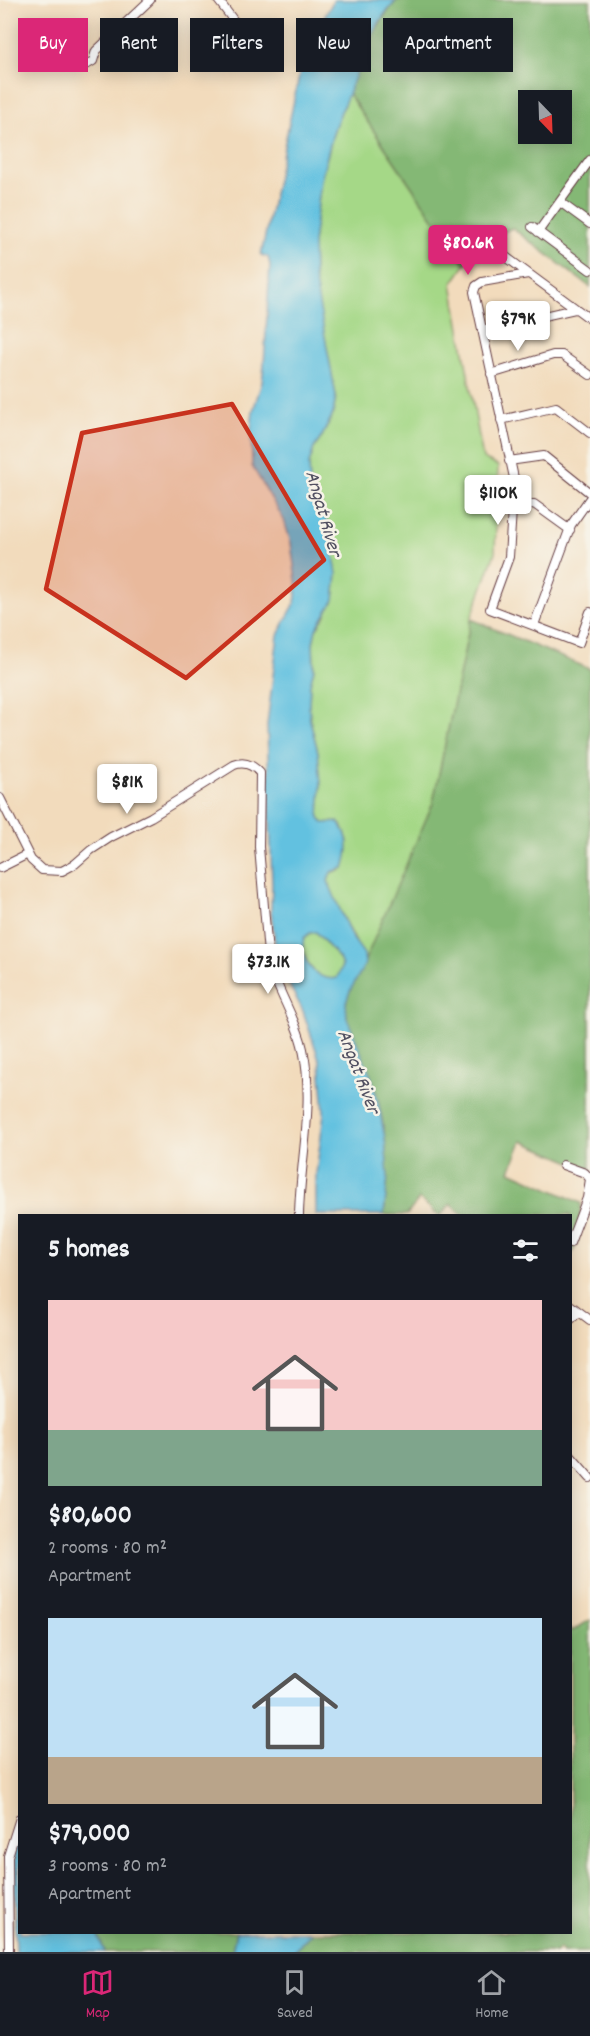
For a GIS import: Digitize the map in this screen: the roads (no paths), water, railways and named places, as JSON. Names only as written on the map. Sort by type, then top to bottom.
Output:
[{"type":"street","points":[[88,64],[93,61],[96,51],[150,0]]},
{"type":"street","points":[[218,0],[232,18]]},
{"type":"street","points":[[590,159],[560,202],[535,230],[590,269]]},
{"type":"street","points":[[582,172],[590,178]]},
{"type":"street","points":[[560,202],[590,224]]},
{"type":"street","points":[[502,254],[590,319]]},
{"type":"street","points":[[528,273],[482,282],[476,286],[474,292],[514,478],[509,557],[490,609],[579,643],[590,612]]},
{"type":"street","points":[[482,330],[575,309]]},
{"type":"street","points":[[491,374],[553,355],[562,355],[590,375]]},
{"type":"street","points":[[501,420],[556,407],[590,433]]},
{"type":"street","points":[[509,461],[544,456],[590,493]]},
{"type":"street","points":[[534,625],[570,530],[590,498]]},
{"type":"street","points":[[513,506],[534,504],[570,530]]},
{"type":"street","points":[[0,798],[31,860],[42,870],[62,871],[111,837],[151,817],[234,765],[240,763],[254,767],[260,773],[259,847],[268,954],[272,970],[300,1038],[308,1082],[308,1124],[299,1214]]},
{"type":"street","points":[[0,868],[28,854]]},
{"type":"street","points":[[563,1165],[585,1173],[590,1179],[587,1197],[572,1238]]},
{"type":"street","points":[[572,1307],[590,1320]]},
{"type":"street","points":[[572,1318],[579,1312]]},
{"type":"street","points":[[572,1457],[590,1478]]},
{"type":"street","points":[[9,1952],[4,1894],[8,1856],[18,1824]]},
{"type":"water","points":[[334,0],[397,0],[384,15],[371,37],[371,18],[324,18]]},
{"type":"water","name":"Angat River","points":[[300,72],[357,72],[334,129],[321,180],[313,243],[314,277],[336,396],[333,414],[314,448],[309,464],[310,487],[329,526],[337,574],[334,600],[316,629],[309,704],[321,783],[319,818],[323,823],[338,822],[347,838],[348,850],[344,868],[331,872],[328,881],[351,936],[364,954],[365,964],[346,1002],[347,1018],[372,1079],[379,1106],[385,1138],[388,1176],[384,1214],[316,1214],[316,1174],[324,1113],[320,1062],[303,1011],[283,973],[276,952],[271,910],[267,725],[278,635],[295,603],[297,588],[291,543],[284,520],[252,466],[253,411],[262,382],[264,365],[270,265],[268,257],[261,255]],"holes":[[[316,932],[339,958],[342,966],[337,978],[322,977],[306,961],[304,938],[310,933]]]},
{"type":"water","points":[[18,1827],[18,1934],[97,1934],[105,1952],[16,1952],[13,1844]]},
{"type":"water","points":[[236,1934],[310,1934],[293,1952],[232,1952]]}]
